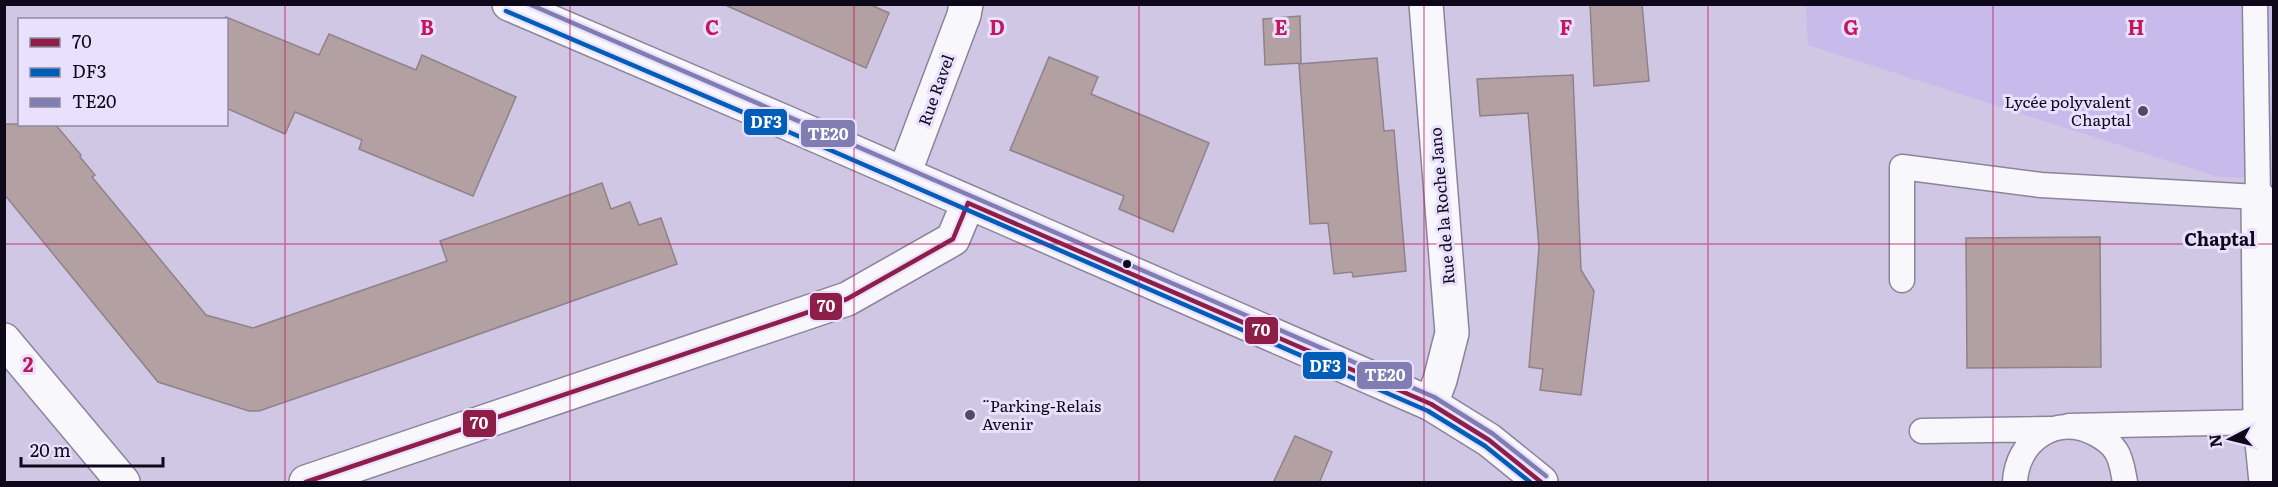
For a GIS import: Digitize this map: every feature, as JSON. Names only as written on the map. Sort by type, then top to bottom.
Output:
[{"type":"street","points":[[509,4],[1431,404],[1489,440],[1542,483]]},
{"type":"street","name":"Rue Ravel","points":[[904,174],[956,37],[966,4]]},
{"type":"street","name":"Rue de la Roche Jano","points":[[1426,4],[1452,333],[1440,380],[1431,404]]},
{"type":"street","points":[[2258,197],[2260,422],[2266,483]]},
{"type":"street","points":[[306,483],[847,299],[953,239],[968,202]]},
{"type":"street","points":[[4,340],[123,483]]},
{"type":"lane","points":[[1902,280],[1902,167],[2041,185],[2258,197],[2255,4]]},
{"type":"lane","points":[[1923,431],[2260,422]]},
{"type":"lane","points":[[2015,483],[2015,469],[2023,452],[2035,438],[2060,428],[2087,429],[2103,437],[2116,451],[2123,467],[2124,483]]},
{"type":"shaded area","name":"Lycée polyvalent Chaptal","points":[[1806,5],[2273,5],[2273,178],[2218,177],[1808,45]]},
{"type":"building","points":[[723,4],[869,4],[889,13],[866,68]]},
{"type":"building","points":[[1590,4],[1642,4],[1649,81],[1594,86]]},
{"type":"building","points":[[1300,16],[1301,63],[1265,65],[1263,19]]},
{"type":"building","points":[[226,17],[319,55],[329,34],[416,70],[422,55],[516,97],[473,196],[359,149],[362,140],[295,112],[285,134],[228,109],[228,18]]},
{"type":"building","points":[[1049,57],[1098,77],[1091,94],[1209,143],[1173,232],[1119,209],[1124,196],[1010,150]]},
{"type":"building","points":[[1377,58],[1384,131],[1394,130],[1406,271],[1353,277],[1352,272],[1334,274],[1328,223],[1310,224],[1299,64]]},
{"type":"building","points":[[1573,75],[1581,270],[1594,291],[1581,395],[1540,390],[1543,369],[1529,367],[1539,248],[1528,113],[1480,116],[1477,79]]},
{"type":"building","points":[[4,124],[57,126],[95,175],[92,177],[206,315],[253,328],[447,261],[440,241],[602,183],[611,209],[630,202],[639,225],[661,218],[677,264],[259,411],[249,411],[158,382],[4,194]]},
{"type":"building","points":[[2100,237],[2101,367],[1967,368],[1966,238]]},
{"type":"building","points":[[1295,436],[1332,452],[1319,483],[1273,483]]},
{"type":"transit line","name":"TE20","points":[[529,4],[1434,397],[1493,434],[1546,476]]},
{"type":"transit line","name":"DF3","points":[[506,11],[1428,411],[1485,446],[1530,482]]},
{"type":"transit line","name":"70","points":[[968,203],[1431,404],[1489,440],[1541,482]]},
{"type":"transit line","name":"70","points":[[306,482],[847,299],[953,239],[968,203]]},
{"type":"place","name":"Lycée polyvalent Chaptal","points":[[2143,111]]},
{"type":"place","name":"¨Parking-Relais Avenir","points":[[970,415]]},
{"type":"district","name":"Chaptal","points":[[2220,240]]}]
